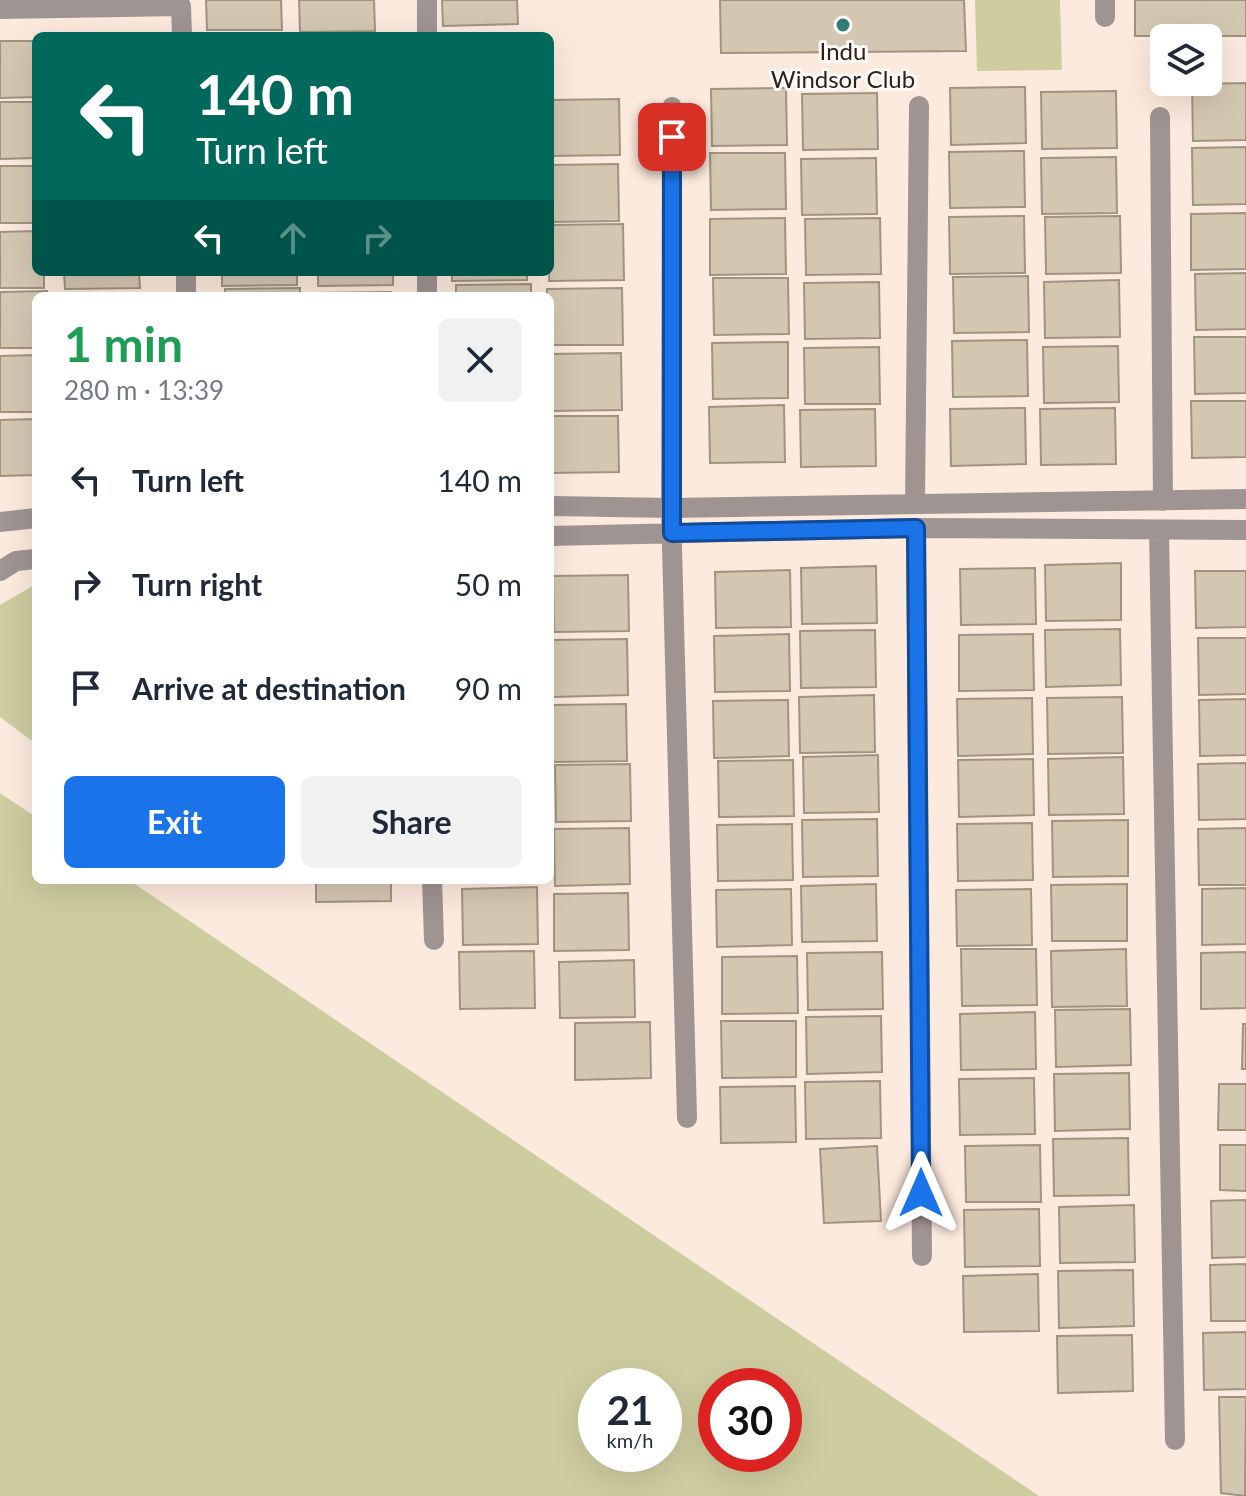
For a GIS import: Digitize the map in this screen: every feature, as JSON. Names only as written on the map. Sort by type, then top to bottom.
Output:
[{"type":"street","points":[[427,0],[427,32]]},
{"type":"street","points":[[0,9],[181,3],[182,32]]},
{"type":"street","points":[[915,503],[919,106]]},
{"type":"street","points":[[672,107],[671,508],[687,1118]]},
{"type":"street","points":[[1160,117],[1163,501]]},
{"type":"street","points":[[554,506],[671,508],[1246,499]]},
{"type":"street","points":[[0,522],[32,518]]},
{"type":"street","points":[[916,528],[922,1256]]},
{"type":"street","points":[[554,536],[916,528],[1246,530]]},
{"type":"street","points":[[1159,531],[1175,1440]]},
{"type":"street","points":[[0,571],[16,561],[32,559]]},
{"type":"street","points":[[432,884],[434,940]]},
{"type":"green space","points":[[975,0],[1060,0],[1062,70],[977,71]]},
{"type":"green space","points":[[32,586],[32,741],[0,717],[0,605]]},
{"type":"green space","points":[[0,793],[32,814],[32,884],[135,884],[1039,1496],[0,1496]]},
{"type":"building","points":[[206,0],[281,0],[282,30],[207,30]]},
{"type":"building","points":[[299,0],[374,0],[375,31],[300,32]]},
{"type":"building","points":[[442,0],[517,0],[518,24],[443,26]]},
{"type":"building","name":"Indu Windsor Club","points":[[720,0],[964,0],[966,51],[721,53]]},
{"type":"building","points":[[1135,0],[1246,0],[1246,36],[1222,36],[1222,24],[1150,24],[1150,36],[1135,36]]},
{"type":"building","points":[[0,41],[32,41],[32,97],[0,98]]},
{"type":"building","points":[[1222,83],[1246,83],[1246,140],[1193,141],[1192,96],[1222,96]]},
{"type":"building","points":[[1025,87],[1026,143],[951,145],[950,88]]},
{"type":"building","points":[[786,88],[787,145],[712,146],[711,89]]},
{"type":"building","points":[[1116,91],[1117,148],[1042,149],[1041,92]]},
{"type":"building","points":[[877,93],[878,149],[803,150],[802,94]]},
{"type":"building","points":[[619,99],[620,155],[554,156],[554,100]]},
{"type":"building","points":[[0,102],[32,102],[32,158],[0,159]]},
{"type":"building","points":[[1246,147],[1246,204],[1193,205],[1192,148]]},
{"type":"building","points":[[1024,151],[1025,207],[950,208],[949,152]]},
{"type":"building","points":[[710,153],[785,153],[786,209],[711,210]]},
{"type":"building","points":[[1116,157],[1117,213],[1042,214],[1041,158]]},
{"type":"building","points":[[876,158],[877,214],[802,215],[801,159]]},
{"type":"building","points":[[618,164],[619,221],[554,222],[554,165]]},
{"type":"building","points":[[0,166],[32,166],[32,223],[0,223]]},
{"type":"building","points":[[1246,213],[1246,269],[1191,270],[1191,214]]},
{"type":"building","points":[[1024,216],[1025,273],[950,274],[949,217]]},
{"type":"building","points":[[1120,216],[1121,273],[1046,274],[1045,217]]},
{"type":"building","points":[[785,218],[786,274],[710,275],[710,219]]},
{"type":"building","points":[[880,218],[881,274],[806,275],[805,219]]},
{"type":"building","points":[[623,224],[624,280],[549,281],[549,276],[554,276],[554,225]]},
{"type":"building","points":[[32,231],[32,276],[44,276],[44,288],[0,288],[0,232]]},
{"type":"building","points":[[1246,273],[1246,329],[1196,330],[1195,274]]},
{"type":"building","points":[[64,276],[139,276],[140,288],[65,289]]},
{"type":"building","points":[[222,276],[297,276],[297,285],[222,286]]},
{"type":"building","points":[[318,276],[393,276],[393,285],[318,286]]},
{"type":"building","points":[[452,276],[527,276],[527,280],[452,281]]},
{"type":"building","points":[[1028,276],[1029,332],[954,333],[953,277]]},
{"type":"building","points":[[713,278],[788,278],[789,334],[714,335]]},
{"type":"building","points":[[1119,280],[1120,337],[1045,338],[1044,282]]},
{"type":"building","points":[[879,282],[880,338],[805,339],[804,283]]},
{"type":"building","points":[[531,284],[531,292],[456,292],[456,285]]},
{"type":"building","points":[[300,288],[300,292],[225,292],[225,289]]},
{"type":"building","points":[[622,288],[623,345],[554,345],[554,292],[547,292],[547,289]]},
{"type":"building","points":[[47,291],[32,292],[32,348],[0,348],[0,292]]},
{"type":"building","points":[[1194,337],[1246,337],[1246,393],[1195,394]]},
{"type":"building","points":[[1027,340],[1028,396],[953,397],[952,341]]},
{"type":"building","points":[[788,342],[788,398],[713,399],[712,343]]},
{"type":"building","points":[[1118,346],[1119,402],[1044,403],[1043,347]]},
{"type":"building","points":[[879,347],[880,404],[805,404],[804,348]]},
{"type":"building","points":[[621,353],[622,410],[554,411],[554,354]]},
{"type":"building","points":[[32,355],[32,412],[0,412],[0,356]]},
{"type":"building","points":[[1191,401],[1246,401],[1246,457],[1192,458]]},
{"type":"building","points":[[784,405],[785,462],[710,463],[709,407]]},
{"type":"building","points":[[1025,408],[1026,464],[951,466],[950,409]]},
{"type":"building","points":[[1115,408],[1116,464],[1041,465],[1040,409]]},
{"type":"building","points":[[875,409],[876,466],[801,467],[800,410]]},
{"type":"building","points":[[554,416],[618,416],[619,472],[554,473]]},
{"type":"building","points":[[32,419],[32,475],[0,476],[0,420]]},
{"type":"building","points":[[1121,563],[1121,620],[1046,621],[1045,565]]},
{"type":"building","points":[[876,566],[877,623],[802,624],[801,568]]},
{"type":"building","points":[[1035,568],[1036,624],[961,625],[960,569]]},
{"type":"building","points":[[790,570],[791,627],[716,628],[715,572]]},
{"type":"building","points":[[1195,571],[1246,571],[1246,627],[1196,628]]},
{"type":"building","points":[[628,575],[629,631],[554,632],[554,576]]},
{"type":"building","points":[[1120,629],[1121,685],[1046,687],[1045,630]]},
{"type":"building","points":[[875,630],[876,687],[801,688],[800,631]]},
{"type":"building","points":[[789,634],[790,691],[715,692],[714,636]]},
{"type":"building","points":[[1033,634],[1034,690],[959,691],[959,635]]},
{"type":"building","points":[[1198,638],[1246,638],[1246,694],[1199,695]]},
{"type":"building","points":[[627,639],[628,695],[554,697],[554,640]]},
{"type":"building","points":[[874,695],[875,752],[800,753],[799,697]]},
{"type":"building","points":[[1122,697],[1123,753],[1048,754],[1047,698]]},
{"type":"building","points":[[1032,698],[1033,754],[958,756],[957,699]]},
{"type":"building","points":[[1246,699],[1246,755],[1200,756],[1199,700]]},
{"type":"building","points":[[788,700],[789,756],[714,758],[713,701]]},
{"type":"building","points":[[626,704],[627,761],[554,762],[554,705]]},
{"type":"building","points":[[878,755],[879,812],[804,813],[803,757]]},
{"type":"building","points":[[1123,757],[1124,814],[1049,815],[1048,759]]},
{"type":"building","points":[[1033,759],[1034,815],[959,817],[958,760]]},
{"type":"building","points":[[793,760],[794,816],[719,817],[718,761]]},
{"type":"building","points":[[1246,763],[1246,819],[1199,820],[1198,764]]},
{"type":"building","points":[[630,764],[631,821],[556,822],[555,765]]},
{"type":"building","points":[[877,819],[878,876],[803,877],[802,820]]},
{"type":"building","points":[[1128,820],[1128,876],[1053,877],[1052,821]]},
{"type":"building","points":[[1032,823],[1033,880],[958,881],[957,824]]},
{"type":"building","points":[[792,824],[793,880],[718,881],[717,825]]},
{"type":"building","points":[[629,828],[630,884],[555,886],[554,829]]},
{"type":"building","points":[[1246,828],[1246,885],[1199,885],[1198,829]]},
{"type":"building","points":[[316,884],[391,884],[391,901],[316,902]]},
{"type":"building","points":[[876,884],[877,941],[802,942],[801,886]]},
{"type":"building","points":[[1127,884],[1127,941],[1052,941],[1051,885]]},
{"type":"building","points":[[537,887],[538,944],[463,945],[462,889]]},
{"type":"building","points":[[1246,888],[1246,944],[1202,945],[1202,889]]},
{"type":"building","points":[[791,889],[792,945],[717,947],[716,890]]},
{"type":"building","points":[[1031,889],[1032,945],[957,946],[956,890]]},
{"type":"building","points":[[628,893],[629,950],[554,951],[554,894]]},
{"type":"building","points":[[961,949],[1036,949],[1037,1005],[962,1006]]},
{"type":"building","points":[[1126,949],[1127,1006],[1052,1007],[1051,951]]},
{"type":"building","points":[[534,951],[535,1008],[460,1009],[459,952]]},
{"type":"building","points":[[882,952],[883,1009],[808,1010],[807,953]]},
{"type":"building","points":[[1246,952],[1246,1008],[1201,1009],[1201,953]]},
{"type":"building","points":[[797,956],[798,1013],[722,1014],[722,957]]},
{"type":"building","points":[[634,960],[635,1017],[560,1018],[559,962]]},
{"type":"building","points":[[1130,1009],[1131,1065],[1056,1067],[1055,1010]]},
{"type":"building","points":[[1035,1012],[1036,1069],[961,1070],[960,1014]]},
{"type":"building","points":[[881,1016],[882,1072],[807,1074],[806,1017]]},
{"type":"building","points":[[721,1021],[796,1021],[796,1077],[722,1078]]},
{"type":"building","points":[[650,1022],[651,1078],[575,1080],[575,1023]]},
{"type":"building","points":[[1243,1024],[1246,1024],[1246,1069],[1242,1069]]},
{"type":"building","points":[[1129,1073],[1130,1129],[1055,1131],[1054,1074]]},
{"type":"building","points":[[1034,1078],[1035,1134],[960,1135],[959,1079]]},
{"type":"building","points":[[880,1081],[881,1138],[806,1139],[805,1082]]},
{"type":"building","points":[[1219,1084],[1246,1084],[1246,1130],[1218,1130]]},
{"type":"building","points":[[795,1086],[796,1142],[721,1143],[720,1087]]},
{"type":"building","points":[[1128,1138],[1129,1195],[1054,1196],[1053,1139]]},
{"type":"building","points":[[1040,1145],[1041,1202],[966,1202],[965,1146]]},
{"type":"building","points":[[1220,1145],[1246,1145],[1246,1191],[1220,1190]]},
{"type":"building","points":[[877,1146],[881,1221],[824,1223],[820,1149]]},
{"type":"building","points":[[1246,1200],[1246,1257],[1212,1258],[1211,1201]]},
{"type":"building","points":[[1134,1205],[1135,1262],[1060,1263],[1059,1207]]},
{"type":"building","points":[[1039,1209],[1040,1266],[965,1267],[964,1210]]},
{"type":"building","points":[[1246,1264],[1246,1321],[1211,1321],[1210,1265]]},
{"type":"building","points":[[1133,1270],[1134,1326],[1059,1328],[1058,1271]]},
{"type":"building","points":[[1038,1274],[1039,1331],[964,1332],[963,1276]]},
{"type":"building","points":[[1246,1332],[1246,1389],[1204,1390],[1203,1333]]},
{"type":"building","points":[[1132,1335],[1133,1391],[1058,1393],[1057,1336]]},
{"type":"building","points":[[1219,1397],[1246,1397],[1245,1496],[1221,1493]]},
{"type":"place","name":"Indu Windsor Club","points":[[843,25]]},
{"type":"route","points":[[672,137],[672,533],[916,528],[921,1193]]}]
